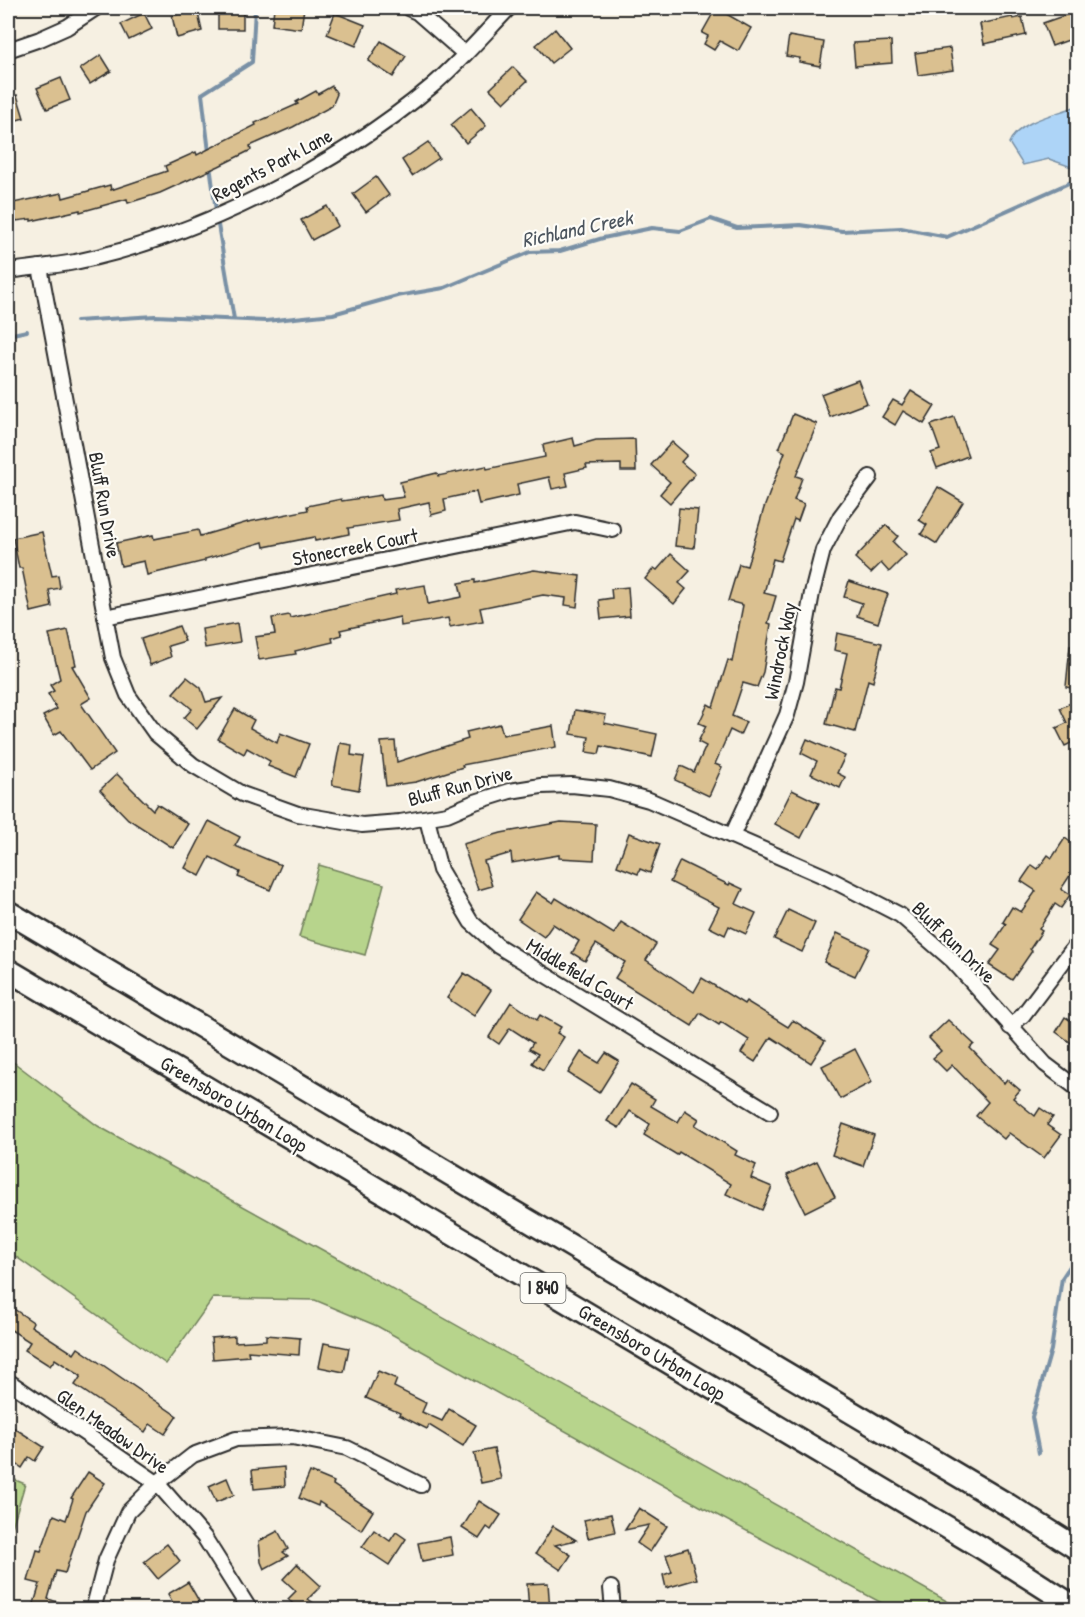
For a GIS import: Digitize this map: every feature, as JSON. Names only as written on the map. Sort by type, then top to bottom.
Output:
[{"type":"highway","name":"I 840","points":[[8,912],[1008,1505],[1077,1549]]},
{"type":"highway","name":"Greensboro Urban Loop","points":[[8,970],[982,1548],[1077,1608]]},
{"type":"street","points":[[8,50],[67,27],[96,8]]},
{"type":"street","points":[[408,8],[417,12],[465,54]]},
{"type":"street","name":"Regents Park Lane","points":[[8,271],[77,261],[146,242],[234,209],[363,138],[433,85],[509,8]]},
{"type":"street","name":"Bluff Run Drive","points":[[40,267],[113,658],[128,695],[155,733],[193,765],[242,794],[298,814],[362,825],[427,819],[510,791],[541,786],[572,785],[609,789],[649,800],[860,893],[900,915],[953,961],[1045,1064],[1077,1089]]},
{"type":"street","name":"Windrock Way","points":[[732,836],[787,715],[823,550],[840,517],[870,477]]},
{"type":"street","name":"Stonecreek Court","points":[[105,617],[575,522],[613,530]]},
{"type":"street","name":"Middlefield Court","points":[[427,819],[440,870],[471,922],[498,946],[770,1112]]},
{"type":"street","points":[[1010,1027],[1023,1015],[1077,942]]},
{"type":"street","name":"Glen Meadow Drive","points":[[8,1381],[157,1483],[204,1537],[250,1610]]},
{"type":"street","points":[[93,1610],[106,1560],[128,1512],[157,1483],[193,1455],[236,1439],[292,1437],[347,1448],[421,1485]]},
{"type":"street","points":[[611,1588],[613,1610]]},
{"type":"green space","points":[[319,865],[384,884],[365,955],[299,937]]},
{"type":"green space","points":[[8,1058],[98,1126],[961,1609],[893,1609],[700,1506],[377,1326],[315,1300],[213,1298],[166,1364],[8,1251]]},
{"type":"green space","points":[[8,1477],[25,1484],[8,1541]]},
{"type":"water","points":[[1077,106],[1077,169],[1049,159],[1023,165],[1009,143],[1014,135],[1029,124]]},
{"type":"building","points":[[218,8],[243,8],[243,29],[218,29]]},
{"type":"building","points":[[274,8],[304,8],[301,29],[272,25]]},
{"type":"building","points":[[716,8],[751,28],[738,51],[720,41],[714,50],[704,44],[708,36],[702,33]]},
{"type":"building","points":[[197,9],[202,31],[177,38],[172,16]]},
{"type":"building","points":[[1077,11],[1077,37],[1052,46],[1043,23]]},
{"type":"building","points":[[144,13],[152,29],[129,40],[121,24]]},
{"type":"building","points":[[335,13],[365,25],[356,46],[327,34]]},
{"type":"building","points":[[1012,17],[1013,19],[1022,17],[1026,35],[984,44],[980,24]]},
{"type":"building","points":[[555,29],[570,48],[551,63],[536,45]]},
{"type":"building","points":[[789,36],[824,42],[820,66],[799,62],[800,58],[786,56]]},
{"type":"building","points":[[381,41],[406,56],[393,77],[368,61]]},
{"type":"building","points":[[891,41],[892,63],[855,66],[853,43]]},
{"type":"building","points":[[950,48],[953,70],[918,75],[915,53]]},
{"type":"building","points":[[101,55],[111,71],[90,84],[80,69]]},
{"type":"building","points":[[513,67],[527,81],[504,103],[490,89]]},
{"type":"building","points":[[61,78],[70,100],[47,109],[37,88]]},
{"type":"building","points":[[332,86],[337,94],[332,106],[250,146],[251,150],[160,193],[128,203],[127,199],[80,212],[80,210],[31,221],[31,219],[8,222],[8,204],[62,193],[63,198],[110,185],[111,190],[167,171],[165,166],[196,152],[197,155],[256,125],[255,123],[298,104],[296,102],[316,91],[318,94]]},
{"type":"building","points":[[17,95],[24,118],[10,122],[8,97]]},
{"type":"building","points":[[471,108],[486,126],[466,143],[451,125]]},
{"type":"building","points":[[428,142],[439,158],[412,176],[402,160]]},
{"type":"building","points":[[376,177],[389,195],[366,212],[353,194]]},
{"type":"building","points":[[327,206],[338,226],[312,240],[301,220]]},
{"type":"building","points":[[858,380],[867,403],[830,417],[821,394]]},
{"type":"building","points":[[911,391],[935,406],[924,424],[903,411],[895,425],[882,417],[893,400],[902,405]]},
{"type":"building","points":[[793,414],[817,424],[796,476],[802,478],[794,500],[804,504],[798,521],[794,519],[780,561],[773,559],[764,593],[776,596],[768,623],[771,624],[763,672],[757,687],[743,683],[732,716],[746,722],[740,735],[730,730],[715,764],[722,767],[709,796],[675,780],[681,766],[694,772],[706,746],[698,742],[706,726],[699,723],[708,704],[713,707],[728,660],[732,662],[743,605],[728,601],[739,564],[747,566],[764,508],[785,452],[779,449]]},
{"type":"building","points":[[954,417],[968,456],[937,468],[931,453],[940,450],[931,425]]},
{"type":"building","points":[[573,438],[575,446],[596,440],[635,439],[636,471],[621,471],[621,464],[586,465],[587,468],[565,473],[568,486],[552,489],[549,477],[517,484],[519,495],[479,504],[476,492],[444,499],[446,511],[431,515],[429,502],[397,509],[399,520],[348,528],[349,534],[315,541],[314,537],[264,547],[263,542],[205,559],[205,561],[147,575],[144,561],[121,566],[116,543],[153,535],[154,539],[198,530],[200,536],[248,522],[308,510],[307,506],[341,499],[342,501],[381,495],[382,500],[404,497],[400,482],[437,473],[438,476],[486,466],[487,469],[545,457],[543,445]]},
{"type":"building","points":[[672,442],[687,455],[681,462],[695,474],[670,503],[660,494],[670,482],[651,465]]},
{"type":"building","points":[[938,487],[963,502],[937,544],[921,534],[927,525],[919,520]]},
{"type":"building","points":[[679,508],[698,510],[694,548],[675,546]]},
{"type":"building","points":[[886,525],[898,536],[893,542],[906,555],[889,572],[881,563],[871,573],[855,558]]},
{"type":"building","points":[[42,532],[52,576],[58,575],[60,588],[49,590],[52,607],[31,612],[13,538]]},
{"type":"building","points":[[671,554],[690,571],[679,583],[686,589],[674,604],[645,579],[654,568],[657,570]]},
{"type":"building","points":[[534,570],[580,576],[577,607],[565,605],[566,598],[543,595],[480,608],[483,621],[450,627],[448,618],[401,626],[400,617],[340,630],[342,635],[332,638],[333,642],[295,651],[296,654],[259,660],[255,637],[275,634],[272,618],[289,615],[290,618],[396,594],[395,590],[425,585],[428,604],[462,597],[459,583],[475,580],[475,583]]},
{"type":"building","points":[[849,581],[888,594],[878,623],[857,616],[862,603],[844,597]]},
{"type":"building","points":[[628,587],[630,616],[601,619],[599,600],[612,598],[611,589]]},
{"type":"building","points":[[237,623],[240,642],[205,648],[202,629]]},
{"type":"building","points":[[179,626],[185,641],[168,646],[171,657],[150,665],[141,639]]},
{"type":"building","points":[[68,630],[76,665],[72,666],[91,698],[81,704],[115,753],[90,770],[61,731],[54,735],[43,716],[57,709],[48,694],[54,691],[50,685],[60,679],[49,634]]},
{"type":"building","points":[[837,633],[882,643],[873,682],[868,680],[855,732],[826,724],[835,687],[839,688],[847,653],[834,650]]},
{"type":"building","points":[[1070,646],[1077,646],[1077,689],[1066,687]]},
{"type":"building","points":[[187,677],[201,688],[206,702],[222,698],[197,729],[184,718],[192,709],[173,693]]},
{"type":"building","points":[[1077,700],[1077,746],[1075,741],[1065,746],[1056,728],[1067,723],[1060,708]]},
{"type":"building","points":[[235,709],[254,720],[250,728],[277,743],[280,733],[309,744],[296,777],[268,766],[270,761],[247,748],[244,754],[218,739]]},
{"type":"building","points":[[575,710],[606,715],[604,723],[657,734],[652,757],[601,746],[599,754],[586,752],[589,737],[571,734]]},
{"type":"building","points":[[500,724],[503,735],[553,726],[556,747],[462,765],[463,767],[416,782],[386,786],[381,742],[395,741],[397,762],[468,739],[466,732]]},
{"type":"building","points":[[807,739],[845,756],[837,773],[845,777],[840,788],[811,774],[817,761],[801,753]]},
{"type":"building","points":[[340,743],[352,745],[351,755],[364,757],[359,790],[332,785]]},
{"type":"building","points":[[117,774],[153,810],[157,804],[188,824],[173,848],[128,819],[100,790]]},
{"type":"building","points":[[792,790],[819,803],[801,838],[775,824]]},
{"type":"building","points":[[209,821],[240,837],[235,846],[281,865],[270,890],[238,877],[240,872],[210,857],[200,876],[185,868]]},
{"type":"building","points":[[561,822],[596,824],[594,860],[559,858],[559,855],[512,863],[511,853],[484,861],[492,886],[478,890],[463,844],[501,833]]},
{"type":"building","points":[[629,833],[660,844],[650,873],[640,869],[638,874],[617,866]]},
{"type":"building","points":[[1065,838],[1077,847],[1077,865],[1061,889],[1070,895],[1061,908],[1055,904],[1039,929],[1042,931],[1030,949],[1032,951],[1012,980],[989,965],[1000,950],[992,945],[1006,924],[1003,922],[1012,907],[1021,912],[1036,891],[1021,881],[1032,865],[1038,869],[1048,855],[1052,858]]},
{"type":"building","points":[[680,861],[729,885],[730,883],[743,889],[736,904],[756,913],[746,934],[729,926],[725,935],[709,927],[719,907],[670,882]]},
{"type":"building","points":[[536,892],[553,903],[556,898],[614,934],[621,922],[656,944],[646,960],[694,992],[702,978],[788,1027],[793,1020],[825,1041],[811,1063],[771,1037],[755,1062],[741,1053],[749,1040],[721,1022],[719,1025],[700,1013],[692,1026],[615,978],[625,962],[596,944],[585,961],[572,953],[579,941],[553,924],[544,937],[518,919]]},
{"type":"building","points":[[788,910],[815,923],[802,952],[774,939]]},
{"type":"building","points":[[837,933],[869,948],[855,976],[824,962]]},
{"type":"building","points":[[464,973],[491,990],[474,1016],[447,998]]},
{"type":"building","points":[[511,1002],[537,1020],[540,1015],[561,1027],[557,1033],[564,1037],[543,1070],[532,1063],[538,1054],[529,1049],[533,1043],[510,1028],[499,1044],[489,1037]]},
{"type":"building","points":[[1077,1012],[1077,1047],[1056,1032],[1065,1017],[1071,1021]]},
{"type":"building","points":[[948,1020],[974,1044],[970,1048],[1004,1083],[1007,1079],[1020,1090],[1013,1098],[1035,1116],[1040,1108],[1053,1117],[1047,1125],[1061,1135],[1044,1158],[1009,1133],[1004,1139],[976,1116],[988,1102],[952,1065],[946,1071],[933,1058],[941,1051],[929,1038]]},
{"type":"building","points":[[855,1049],[872,1082],[840,1099],[822,1066]]},
{"type":"building","points":[[581,1052],[599,1063],[606,1053],[619,1061],[599,1093],[568,1073]]},
{"type":"building","points":[[631,1084],[655,1099],[651,1106],[678,1122],[685,1110],[699,1119],[695,1125],[737,1151],[735,1155],[756,1165],[751,1178],[772,1187],[762,1210],[726,1194],[731,1184],[679,1152],[677,1155],[644,1135],[650,1124],[630,1111],[619,1128],[607,1121]]},
{"type":"building","points":[[843,1124],[874,1135],[863,1166],[832,1155]]},
{"type":"building","points":[[817,1161],[835,1197],[805,1212],[787,1175]]},
{"type":"building","points":[[8,1305],[33,1322],[31,1326],[74,1354],[78,1348],[177,1416],[165,1434],[150,1424],[145,1432],[75,1385],[81,1376],[55,1359],[50,1366],[25,1350],[30,1342],[8,1328]]},
{"type":"building","points":[[266,1335],[300,1338],[299,1355],[248,1351],[249,1356],[213,1359],[211,1338],[235,1336],[235,1342],[266,1340]]},
{"type":"building","points":[[324,1343],[349,1348],[344,1372],[319,1367]]},
{"type":"building","points":[[378,1371],[397,1379],[394,1387],[426,1403],[422,1412],[442,1421],[449,1409],[476,1425],[463,1446],[429,1425],[427,1429],[399,1415],[400,1413],[366,1398]]},
{"type":"building","points":[[8,1424],[44,1447],[35,1461],[29,1457],[22,1468],[8,1458]]},
{"type":"building","points":[[494,1449],[501,1479],[481,1483],[474,1453]]},
{"type":"building","points":[[284,1467],[285,1486],[254,1489],[252,1470]]},
{"type":"building","points":[[88,1472],[105,1483],[86,1511],[65,1573],[56,1571],[48,1599],[74,1607],[73,1610],[32,1610],[40,1584],[28,1581],[37,1550],[41,1551],[54,1515],[66,1520],[73,1499],[71,1498]]},
{"type":"building","points":[[310,1472],[334,1482],[333,1485],[373,1511],[361,1530],[319,1502],[318,1506],[299,1498]]},
{"type":"building","points":[[227,1478],[234,1495],[216,1502],[209,1486]]},
{"type":"building","points":[[479,1501],[501,1515],[491,1530],[487,1527],[479,1539],[462,1528]]},
{"type":"building","points":[[639,1508],[667,1526],[650,1552],[637,1543],[649,1525],[625,1530]]},
{"type":"building","points":[[611,1514],[615,1532],[588,1538],[584,1520]]},
{"type":"building","points":[[553,1526],[576,1540],[555,1545],[571,1555],[561,1570],[536,1553]]},
{"type":"building","points":[[374,1530],[390,1541],[396,1532],[406,1539],[389,1565],[362,1547]]},
{"type":"building","points":[[278,1531],[288,1549],[283,1552],[288,1556],[264,1569],[259,1541]]},
{"type":"building","points":[[450,1537],[453,1555],[422,1561],[418,1543]]},
{"type":"building","points":[[167,1544],[180,1561],[158,1579],[144,1562]]},
{"type":"building","points":[[688,1548],[697,1579],[666,1588],[663,1575],[672,1572],[666,1555]]},
{"type":"building","points":[[297,1564],[321,1586],[308,1599],[324,1610],[299,1610],[288,1599],[296,1591],[283,1579]]},
{"type":"building","points":[[188,1582],[199,1601],[184,1610],[177,1610],[168,1594]]},
{"type":"building","points":[[548,1583],[550,1610],[529,1610],[527,1584]]},
{"type":"waterway","points":[[209,152],[202,94],[252,62],[255,8]]},
{"type":"waterway","points":[[210,165],[216,211]]},
{"type":"waterway","name":"Richland Creek","points":[[76,321],[155,316],[266,321],[333,314],[397,296],[444,288],[530,252],[560,251],[603,238],[652,228],[680,231],[711,219],[737,228],[800,225],[842,231],[901,228],[947,237],[1078,179]]},
{"type":"waterway","points":[[217,219],[234,319]]},
{"type":"waterway","name":"Richland Creek","points":[[8,335],[27,331]]},
{"type":"waterway","points":[[1039,1453],[1032,1417],[1051,1350],[1062,1278],[1078,1254]]}]
